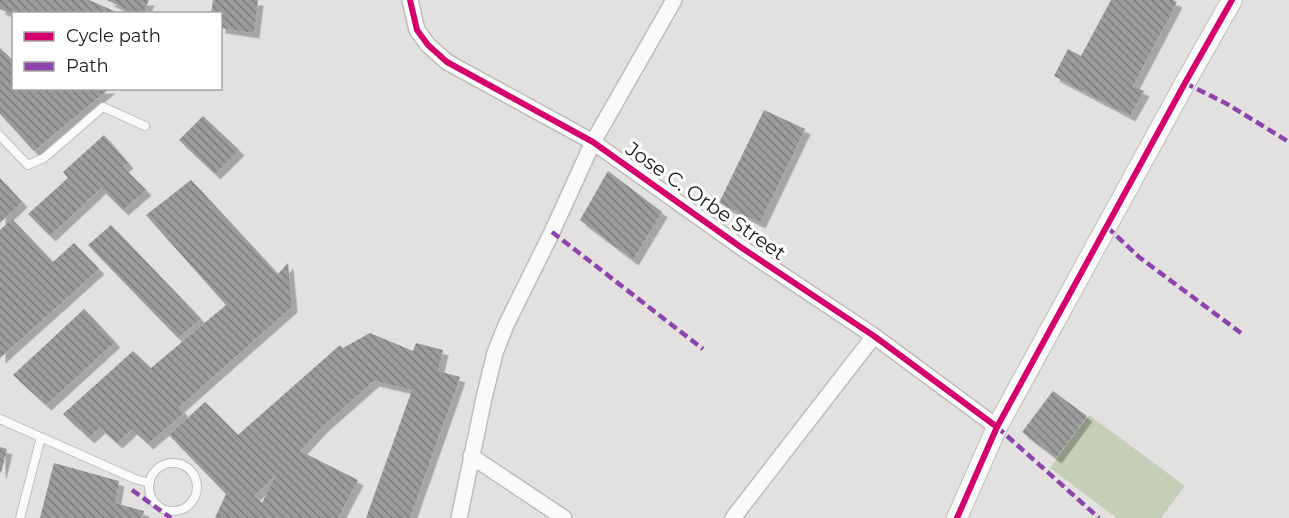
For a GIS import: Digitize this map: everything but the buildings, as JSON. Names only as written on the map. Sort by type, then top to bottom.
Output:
[{"type":"street","name":"Jose C. Orbe Street","points":[[411,0],[417,30],[428,45],[447,62],[593,142],[742,248],[874,336],[997,427]]},
{"type":"street","points":[[459,518],[495,353],[506,325],[593,142],[674,0]]},
{"type":"street","points":[[957,518],[997,427],[1232,0]]},
{"type":"street","points":[[733,518],[874,336]]},
{"type":"street","points":[[471,456],[564,518]]},
{"type":"lane","points":[[0,138],[28,165],[44,158],[103,107],[145,126]]},
{"type":"lane","points":[[0,419],[150,483]]},
{"type":"lane","points":[[20,518],[41,437]]},
{"type":"lane","points":[[178,463],[185,466],[195,477],[197,484],[193,499],[188,505],[172,510],[158,505],[152,498],[150,483],[156,470],[163,465],[178,463]]},
{"type":"green space","points":[[1089,415],[1185,486],[1161,518],[1117,518],[1050,468]]},
{"type":"marked path","points":[[1185,83],[1227,104],[1289,142]]},
{"type":"marked path","points":[[1107,227],[1139,257],[1241,333]]},
{"type":"marked path","points":[[552,232],[703,349]]},
{"type":"marked path","points":[[997,427],[1099,518]]},
{"type":"marked path","points":[[132,490],[171,518]]},
{"type":"cycle path","points":[[410,0],[417,30],[428,45],[447,62],[593,142],[742,248],[874,336],[997,427]]},
{"type":"cycle path","points":[[957,518],[997,427],[1232,0]]}]
